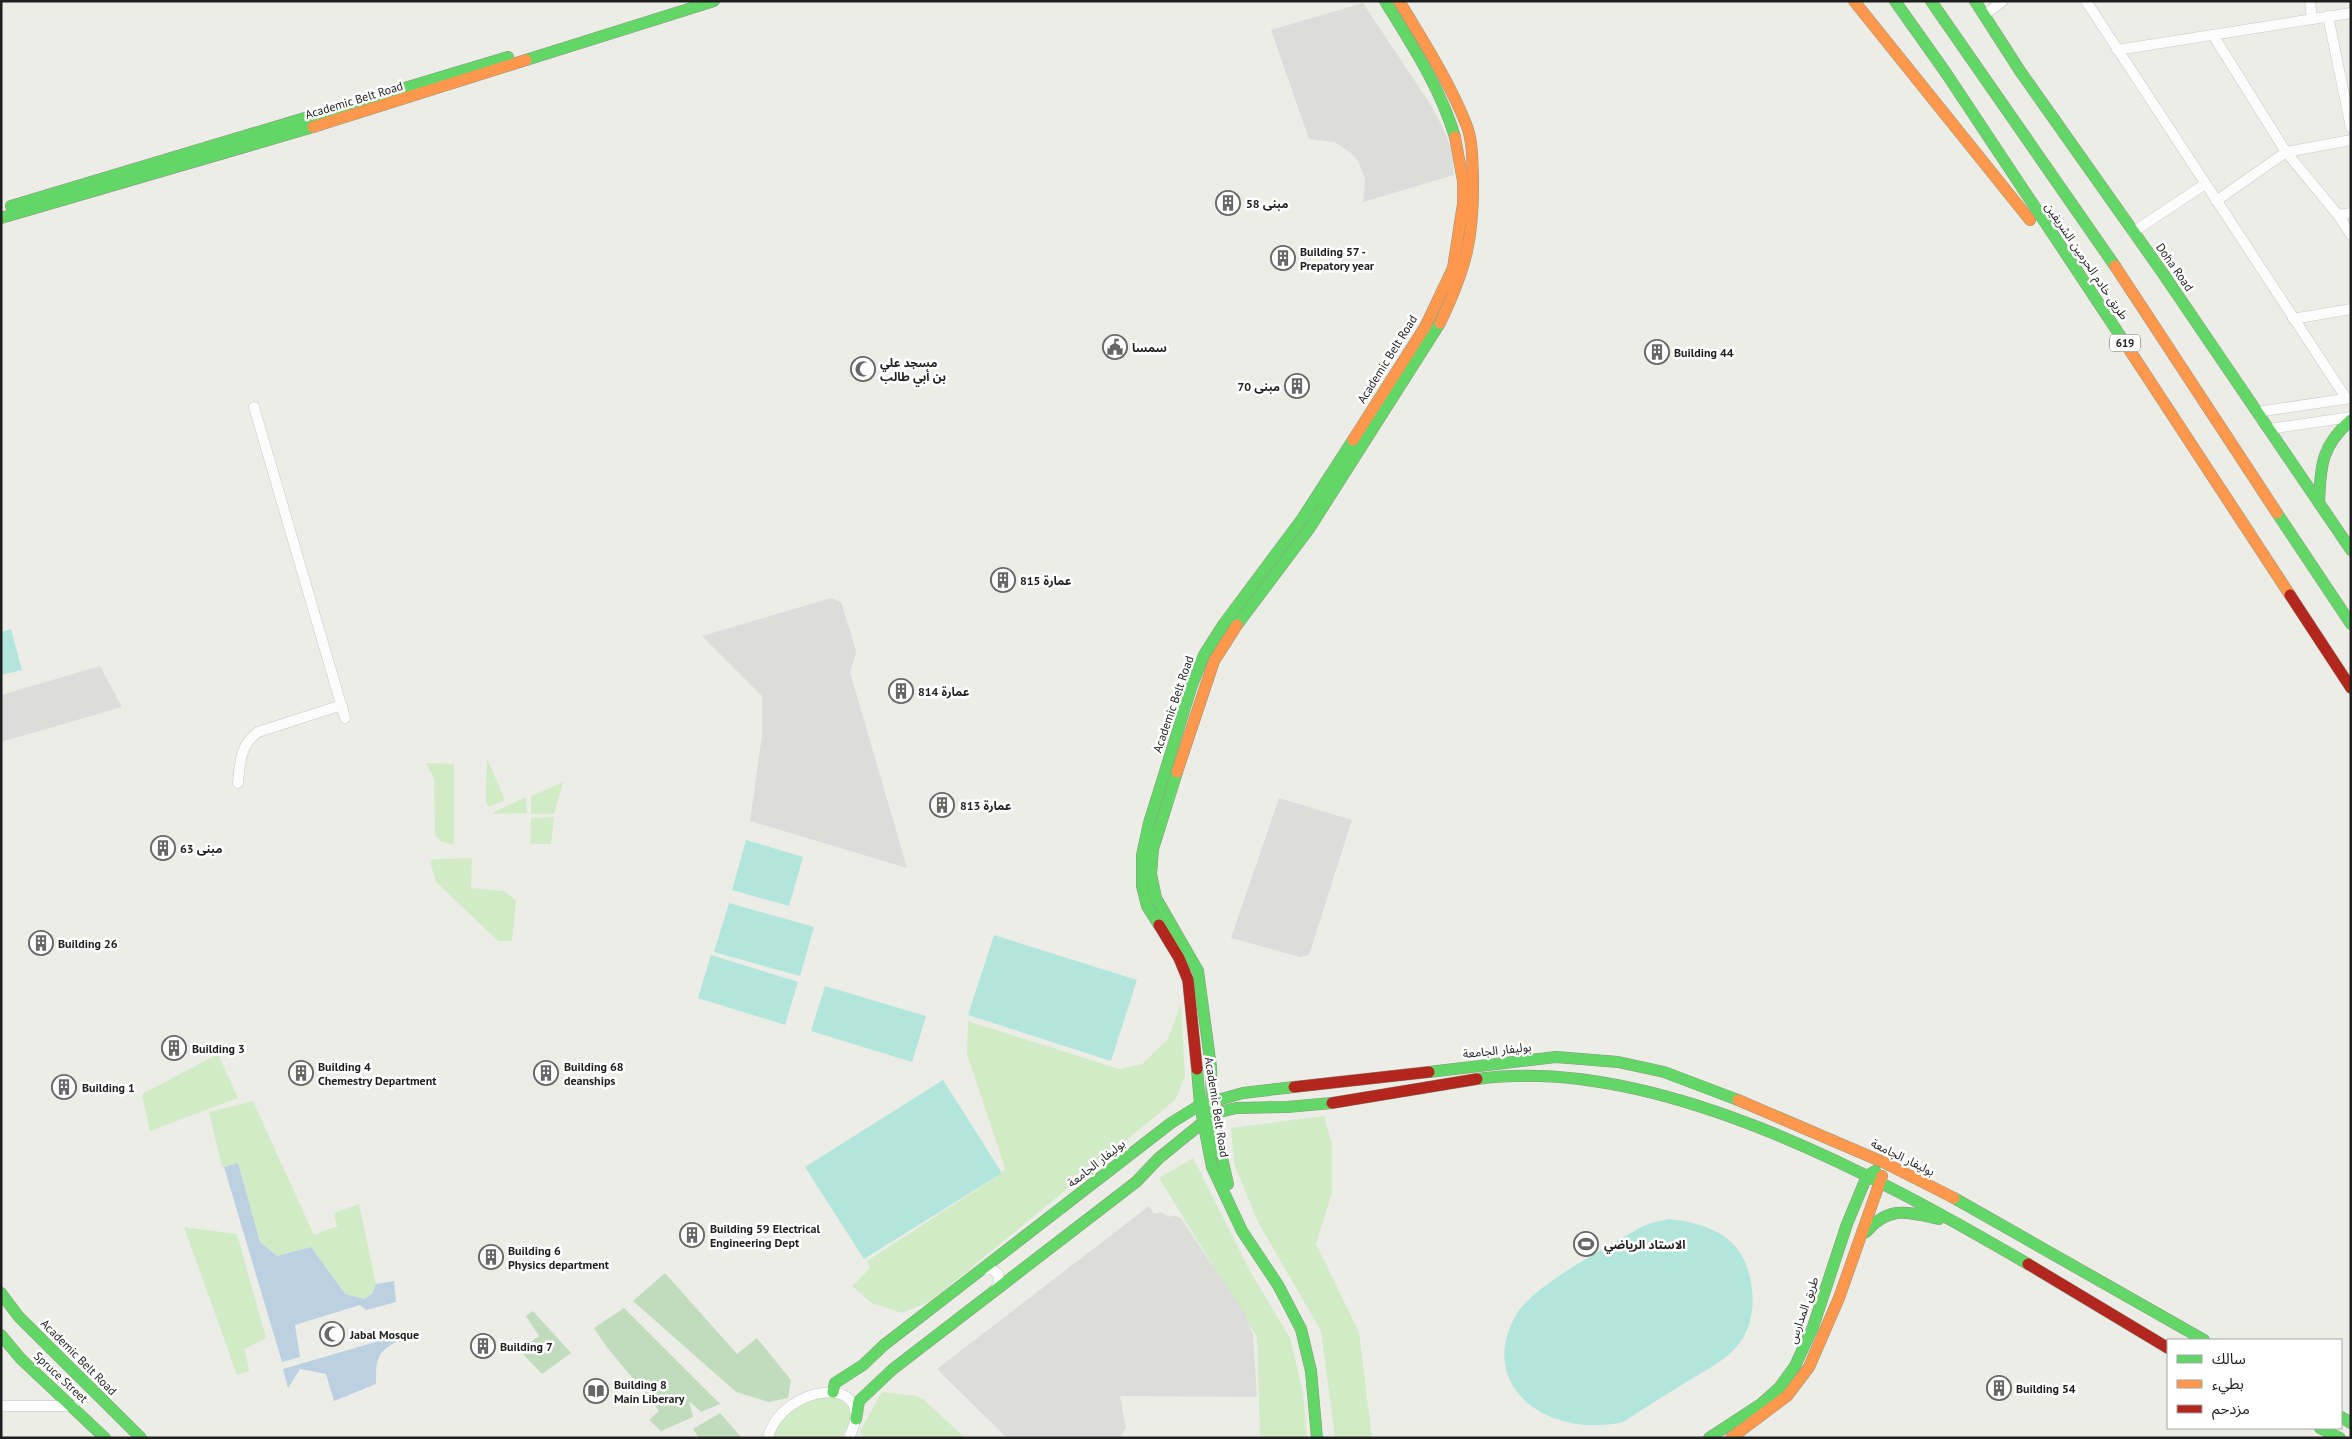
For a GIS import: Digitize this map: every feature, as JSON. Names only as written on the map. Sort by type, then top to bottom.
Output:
[{"type":"main road","name":"Academic Belt Road","points":[[1,209],[693,1]]},
{"type":"main road","name":"Academic Belt Road","points":[[1,218],[316,126],[714,1]]},
{"type":"main road","name":"Academic Belt Road","points":[[1317,1438],[1311,1371],[1300,1329],[1278,1285],[1242,1231],[1212,1167],[1208,1118],[1188,980],[1179,958],[1147,906],[1142,886],[1142,856],[1149,823],[1192,685],[1204,655],[1223,625],[1292,534],[1424,327],[1448,282],[1459,240],[1463,181],[1450,118],[1431,76],[1385,1]]},
{"type":"main road","name":"Academic Belt Road","points":[[1206,1103],[1211,1067],[1198,971],[1156,898],[1153,886],[1152,861],[1158,832],[1214,661],[1230,633],[1309,529],[1436,331],[1458,286],[1470,242],[1473,221],[1473,175],[1472,150],[1467,126],[1444,77],[1399,1]]},
{"type":"main road","points":[[1854,1],[2040,233],[2132,353]]},
{"type":"main road","name":"طريق خادم الحرمين الشريفين","points":[[1895,1],[1946,73],[2132,353],[2351,688]]},
{"type":"main road","name":"طريق خادم الحرمين الشريفين","points":[[1931,1],[2094,235],[2351,624]]},
{"type":"main road","name":"Doha Road","points":[[1975,1],[2020,71],[2134,232],[2351,550]]},
{"type":"main road","points":[[1983,54],[2094,235]]},
{"type":"main road","points":[[2319,503],[2322,460],[2326,445],[2335,432],[2351,418]]},
{"type":"main road","name":"بوليفار الجامعة","points":[[834,1392],[835,1383],[863,1365],[884,1345],[979,1270],[1171,1123],[1206,1103],[1243,1093],[1556,1057],[1618,1062],[1664,1072],[1769,1112],[1885,1163],[1987,1215],[2120,1294],[2202,1339]]},
{"type":"main road","points":[[1556,1057],[1556,1076]]},
{"type":"main road","points":[[856,1419],[859,1401],[878,1382],[1136,1182],[1159,1158],[1208,1118],[1221,1110],[1276,1108],[1352,1100],[1470,1080],[1556,1076],[1642,1089],[1686,1101],[1789,1140],[1867,1176],[1957,1223],[2167,1347]]},
{"type":"main road","name":"Academic Belt Road","points":[[1208,1118],[1231,1194],[1269,1263],[1295,1302],[1310,1336],[1324,1438]]},
{"type":"main road","points":[[1867,1176],[1885,1163]]},
{"type":"main road","points":[[1731,1438],[1759,1419],[1787,1396],[1809,1367],[1859,1243],[1880,1184],[1885,1163]]},
{"type":"main road","name":"طريق المدارس","points":[[1709,1438],[1764,1402],[1787,1378],[1796,1364],[1808,1340],[1825,1293],[1830,1272],[1867,1176]]},
{"type":"main road","points":[[1859,1243],[1875,1220],[1887,1214],[1909,1213],[1957,1223]]},
{"type":"main road","name":"Academic Belt Road","points":[[1,1294],[19,1317],[141,1438]]},
{"type":"main road","name":"Academic Belt Road","points":[[1,1306],[131,1438]]},
{"type":"main road","name":"Spruce Street","points":[[1,1335],[21,1359],[74,1406],[105,1438]]},
{"type":"main road","points":[[2322,1429],[2340,1438]]},
{"type":"street","points":[[1984,15],[2002,1]]},
{"type":"street","points":[[2086,1],[2293,319],[2348,398],[2257,412]]},
{"type":"street","points":[[2310,1],[2312,19]]},
{"type":"street","points":[[2117,50],[2351,13]]},
{"type":"street","points":[[2328,16],[2351,128]]},
{"type":"street","points":[[2213,34],[2286,152],[2338,215],[2351,235]]},
{"type":"street","points":[[2216,201],[2286,152],[2351,140]]},
{"type":"street","points":[[2134,232],[2205,184]]},
{"type":"street","points":[[2338,215],[2351,213]]},
{"type":"street","points":[[2293,319],[2351,309]]},
{"type":"street","points":[[254,407],[345,718]]},
{"type":"street","points":[[2269,429],[2351,418]]},
{"type":"street","points":[[238,783],[242,750],[253,735],[342,705]]},
{"type":"street","points":[[979,1270],[990,1268],[998,1274],[999,1282],[995,1290]]},
{"type":"street","points":[[768,1438],[775,1420],[790,1405],[813,1394],[834,1392],[848,1396],[854,1405],[856,1419],[849,1438]]},
{"type":"street","points":[[1,1406],[74,1406]]},
{"type":"green space","points":[[487,758],[505,800],[489,807],[486,802]]},
{"type":"green space","points":[[426,763],[454,764],[454,844],[452,845],[441,841],[435,835],[434,779]]},
{"type":"green space","points":[[563,782],[554,814],[531,814],[531,796]]},
{"type":"green space","points":[[526,797],[527,813],[494,814],[494,812]]},
{"type":"green space","points":[[554,817],[551,844],[530,844],[531,818]]},
{"type":"green space","points":[[472,858],[471,888],[504,891],[516,900],[512,941],[498,941],[436,882],[430,862],[434,859]]},
{"type":"green space","points":[[1181,1003],[1185,1077],[1175,1100],[931,1301],[902,1313],[872,1303],[852,1286],[870,1268],[867,1261],[1002,1173],[1005,1168],[967,1054],[968,1021],[1119,1069],[1142,1064],[1168,1039]]},
{"type":"green space","points":[[218,1054],[238,1098],[150,1131],[142,1094]]},
{"type":"green space","points":[[253,1101],[314,1235],[337,1226],[334,1213],[359,1204],[376,1284],[372,1294],[364,1299],[345,1294],[311,1247],[277,1256],[260,1242],[238,1163],[222,1167],[209,1112]]},
{"type":"green space","points":[[1324,1116],[1332,1144],[1332,1193],[1316,1244],[1359,1332],[1372,1438],[1335,1438],[1321,1331],[1259,1224],[1234,1164],[1231,1128]]},
{"type":"green space","points":[[1193,1158],[1250,1271],[1290,1338],[1303,1392],[1307,1438],[1260,1438],[1257,1337],[1159,1178]]},
{"type":"green space","points":[[184,1227],[237,1234],[266,1338],[245,1349],[249,1371],[237,1375]]},
{"type":"green space","points":[[665,1273],[737,1354],[757,1338],[791,1380],[788,1398],[769,1402],[736,1392],[633,1301]]},
{"type":"green space","points":[[624,1308],[720,1404],[701,1412],[689,1401],[693,1417],[661,1431],[649,1420],[659,1411],[609,1350],[594,1328]]},
{"type":"green space","points":[[533,1311],[571,1353],[542,1374],[519,1350],[539,1336],[526,1316]]},
{"type":"green space","points":[[882,1392],[916,1396],[923,1399],[965,1438],[863,1438],[860,1431]]},
{"type":"green space","points":[[835,1396],[842,1400],[850,1414],[850,1420],[841,1438],[772,1438],[783,1419],[796,1407],[813,1400]]},
{"type":"green space","points":[[720,1413],[742,1438],[699,1438],[693,1429]]},
{"type":"shaded area","points":[[1363,3],[1432,107],[1446,134],[1452,154],[1454,175],[1363,202],[1365,179],[1358,161],[1351,153],[1335,142],[1309,139],[1271,30]]},
{"type":"shaded area","points":[[831,598],[841,602],[855,647],[856,654],[850,672],[907,868],[750,821],[762,735],[762,696],[702,636]]},
{"type":"shaded area","points":[[11,629],[22,670],[1,675],[1,632]]},
{"type":"shaded area","points":[[100,666],[122,707],[1,742],[1,695]]},
{"type":"shaded area","points":[[1279,798],[1352,820],[1309,955],[1300,957],[1231,938]]},
{"type":"shaded area","points":[[746,840],[803,857],[789,906],[732,890]]},
{"type":"shaded area","points":[[729,903],[814,927],[800,976],[714,952]]},
{"type":"shaded area","points":[[994,935],[1137,980],[1111,1061],[968,1015]]},
{"type":"shaded area","points":[[711,955],[798,982],[785,1025],[698,998]]},
{"type":"shaded area","points":[[825,986],[926,1016],[912,1062],[811,1031]]},
{"type":"shaded area","points":[[943,1080],[1002,1173],[864,1259],[805,1167]]},
{"type":"shaded area","points":[[238,1163],[260,1242],[277,1256],[311,1247],[345,1294],[364,1299],[372,1294],[376,1284],[394,1281],[396,1302],[366,1310],[360,1305],[295,1325],[300,1357],[282,1362],[224,1167]]},
{"type":"shaded area","points":[[1149,1206],[1154,1214],[1161,1212],[1170,1217],[1173,1215],[1181,1218],[1244,1313],[1253,1334],[1257,1397],[1120,1396],[1126,1428],[1120,1438],[1007,1438],[937,1369]]},
{"type":"shaded area","points":[[1669,1219],[1680,1220],[1714,1230],[1724,1236],[1740,1252],[1749,1274],[1753,1300],[1749,1325],[1737,1347],[1718,1363],[1623,1422],[1595,1425],[1569,1423],[1546,1415],[1526,1402],[1512,1385],[1505,1364],[1506,1341],[1516,1315],[1525,1303],[1538,1291],[1572,1267],[1639,1228]]},
{"type":"shaded area","points":[[396,1336],[398,1341],[381,1353],[376,1369],[376,1384],[334,1401],[326,1374],[300,1369],[288,1388],[283,1369]]},
{"type":"traffic: fast","points":[[526,60],[714,1]]},
{"type":"traffic: fast","points":[[1385,1],[1415,50],[1442,101],[1455,137]]},
{"type":"traffic: fast","points":[[1895,1],[1946,73],[2123,340]]},
{"type":"traffic: fast","points":[[1931,1],[2115,266]]},
{"type":"traffic: fast","points":[[1975,1],[2020,71],[2162,272],[2351,550]]},
{"type":"traffic: fast","points":[[11,206],[508,57]]},
{"type":"traffic: fast","points":[[1,218],[313,127]]},
{"type":"traffic: fast","points":[[1237,625],[1309,529],[1440,323]]},
{"type":"traffic: fast","points":[[2319,503],[2324,457],[2341,429],[2351,420]]},
{"type":"traffic: fast","points":[[1159,925],[1147,906],[1142,886],[1142,855],[1149,823],[1192,685],[1204,655],[1223,625],[1302,519],[1353,440]]},
{"type":"traffic: fast","points":[[2277,513],[2351,624]]},
{"type":"traffic: fast","points":[[1177,772],[1153,849],[1151,874],[1156,898],[1198,971],[1211,1067],[1212,1115],[1228,1184]]},
{"type":"traffic: fast","points":[[1429,1072],[1556,1057],[1618,1062],[1664,1072],[1738,1100]]},
{"type":"traffic: fast","points":[[1197,1069],[1200,1105],[1212,1167],[1242,1231],[1278,1285],[1301,1329],[1311,1371],[1317,1438]]},
{"type":"traffic: fast","points":[[1477,1079],[1546,1076],[1617,1085],[1690,1103],[1763,1129],[1834,1160],[1903,1194],[2028,1264]]},
{"type":"traffic: fast","points":[[833,1392],[835,1383],[863,1365],[884,1345],[1171,1123],[1200,1105],[1243,1093],[1294,1087]]},
{"type":"traffic: fast","points":[[856,1419],[859,1401],[893,1369],[1136,1182],[1159,1158],[1212,1115],[1236,1108],[1287,1107],[1332,1103]]},
{"type":"traffic: fast","points":[[1709,1438],[1761,1404],[1779,1388],[1795,1366],[1813,1327],[1847,1224],[1867,1176],[1875,1171]]},
{"type":"traffic: fast","points":[[1954,1198],[2202,1339]]},
{"type":"traffic: fast","points":[[1866,1232],[1874,1223],[1891,1214],[1918,1214],[1939,1219]]},
{"type":"traffic: fast","points":[[1,1293],[19,1317],[141,1438]]},
{"type":"traffic: fast","points":[[1,1335],[21,1359],[105,1438]]},
{"type":"traffic: fast","points":[[2342,1418],[2351,1423]]},
{"type":"traffic: fast","points":[[2322,1429],[2340,1438]]},
{"type":"traffic: slow","points":[[1399,1],[1452,92],[1466,124],[1471,144],[1473,199],[1470,236],[1462,269],[1440,323]]},
{"type":"traffic: slow","points":[[1854,1],[2030,220]]},
{"type":"traffic: slow","points":[[313,127],[526,60]]},
{"type":"traffic: slow","points":[[1353,440],[1425,327],[1453,268],[1463,204],[1463,181],[1455,137]]},
{"type":"traffic: slow","points":[[2115,266],[2277,513]]},
{"type":"traffic: slow","points":[[2123,340],[2290,595]]},
{"type":"traffic: slow","points":[[1177,772],[1214,661],[1237,625]]},
{"type":"traffic: slow","points":[[1738,1100],[1885,1163],[1954,1198]]},
{"type":"traffic: slow","points":[[1731,1438],[1787,1396],[1809,1367],[1839,1298],[1882,1176]]},
{"type":"traffic: jam","points":[[2290,595],[2351,688]]},
{"type":"traffic: jam","points":[[1159,925],[1179,958],[1188,980],[1197,1069]]},
{"type":"traffic: jam","points":[[1294,1087],[1429,1072]]},
{"type":"traffic: jam","points":[[1332,1103],[1477,1079]]},
{"type":"traffic: jam","points":[[2028,1264],[2167,1347]]},
{"type":"place","name":"مبنى 58","points":[[1228,203]]},
{"type":"place","name":"Building 57 - Prepatory year","points":[[1283,258]]},
{"type":"place","name":"سمسا","points":[[1115,347]]},
{"type":"place","name":"Building 44","points":[[1657,352]]},
{"type":"place","name":"مسجد علي بن أبي طالب","points":[[863,369]]},
{"type":"place","name":"مبنى 70","points":[[1297,386]]},
{"type":"place","name":"عمارة 815","points":[[1003,580]]},
{"type":"place","name":"عمارة 814","points":[[901,691]]},
{"type":"place","name":"عمارة 813","points":[[942,805]]},
{"type":"place","name":"مبنى 63","points":[[163,848]]},
{"type":"place","name":"Building 26","points":[[41,943]]},
{"type":"place","name":"Building 3","points":[[174,1048]]},
{"type":"place","name":"Building 4 Chemestry Department","points":[[301,1073]]},
{"type":"place","name":"Building 68 deanships","points":[[546,1073]]},
{"type":"place","name":"Building 1","points":[[64,1087]]},
{"type":"place","name":"Building 59 Electrical Engineering Dept","points":[[692,1235]]},
{"type":"place","name":"الاستاد الرياضي","points":[[1586,1244]]},
{"type":"place","name":"Building 6 Physics department","points":[[491,1257]]},
{"type":"place","name":"Jabal Mosque","points":[[332,1334]]},
{"type":"place","name":"Building 7","points":[[483,1346]]},
{"type":"place","name":"Building 54","points":[[1999,1388]]},
{"type":"place","name":"Building 8 Main Liberary","points":[[596,1391]]}]
